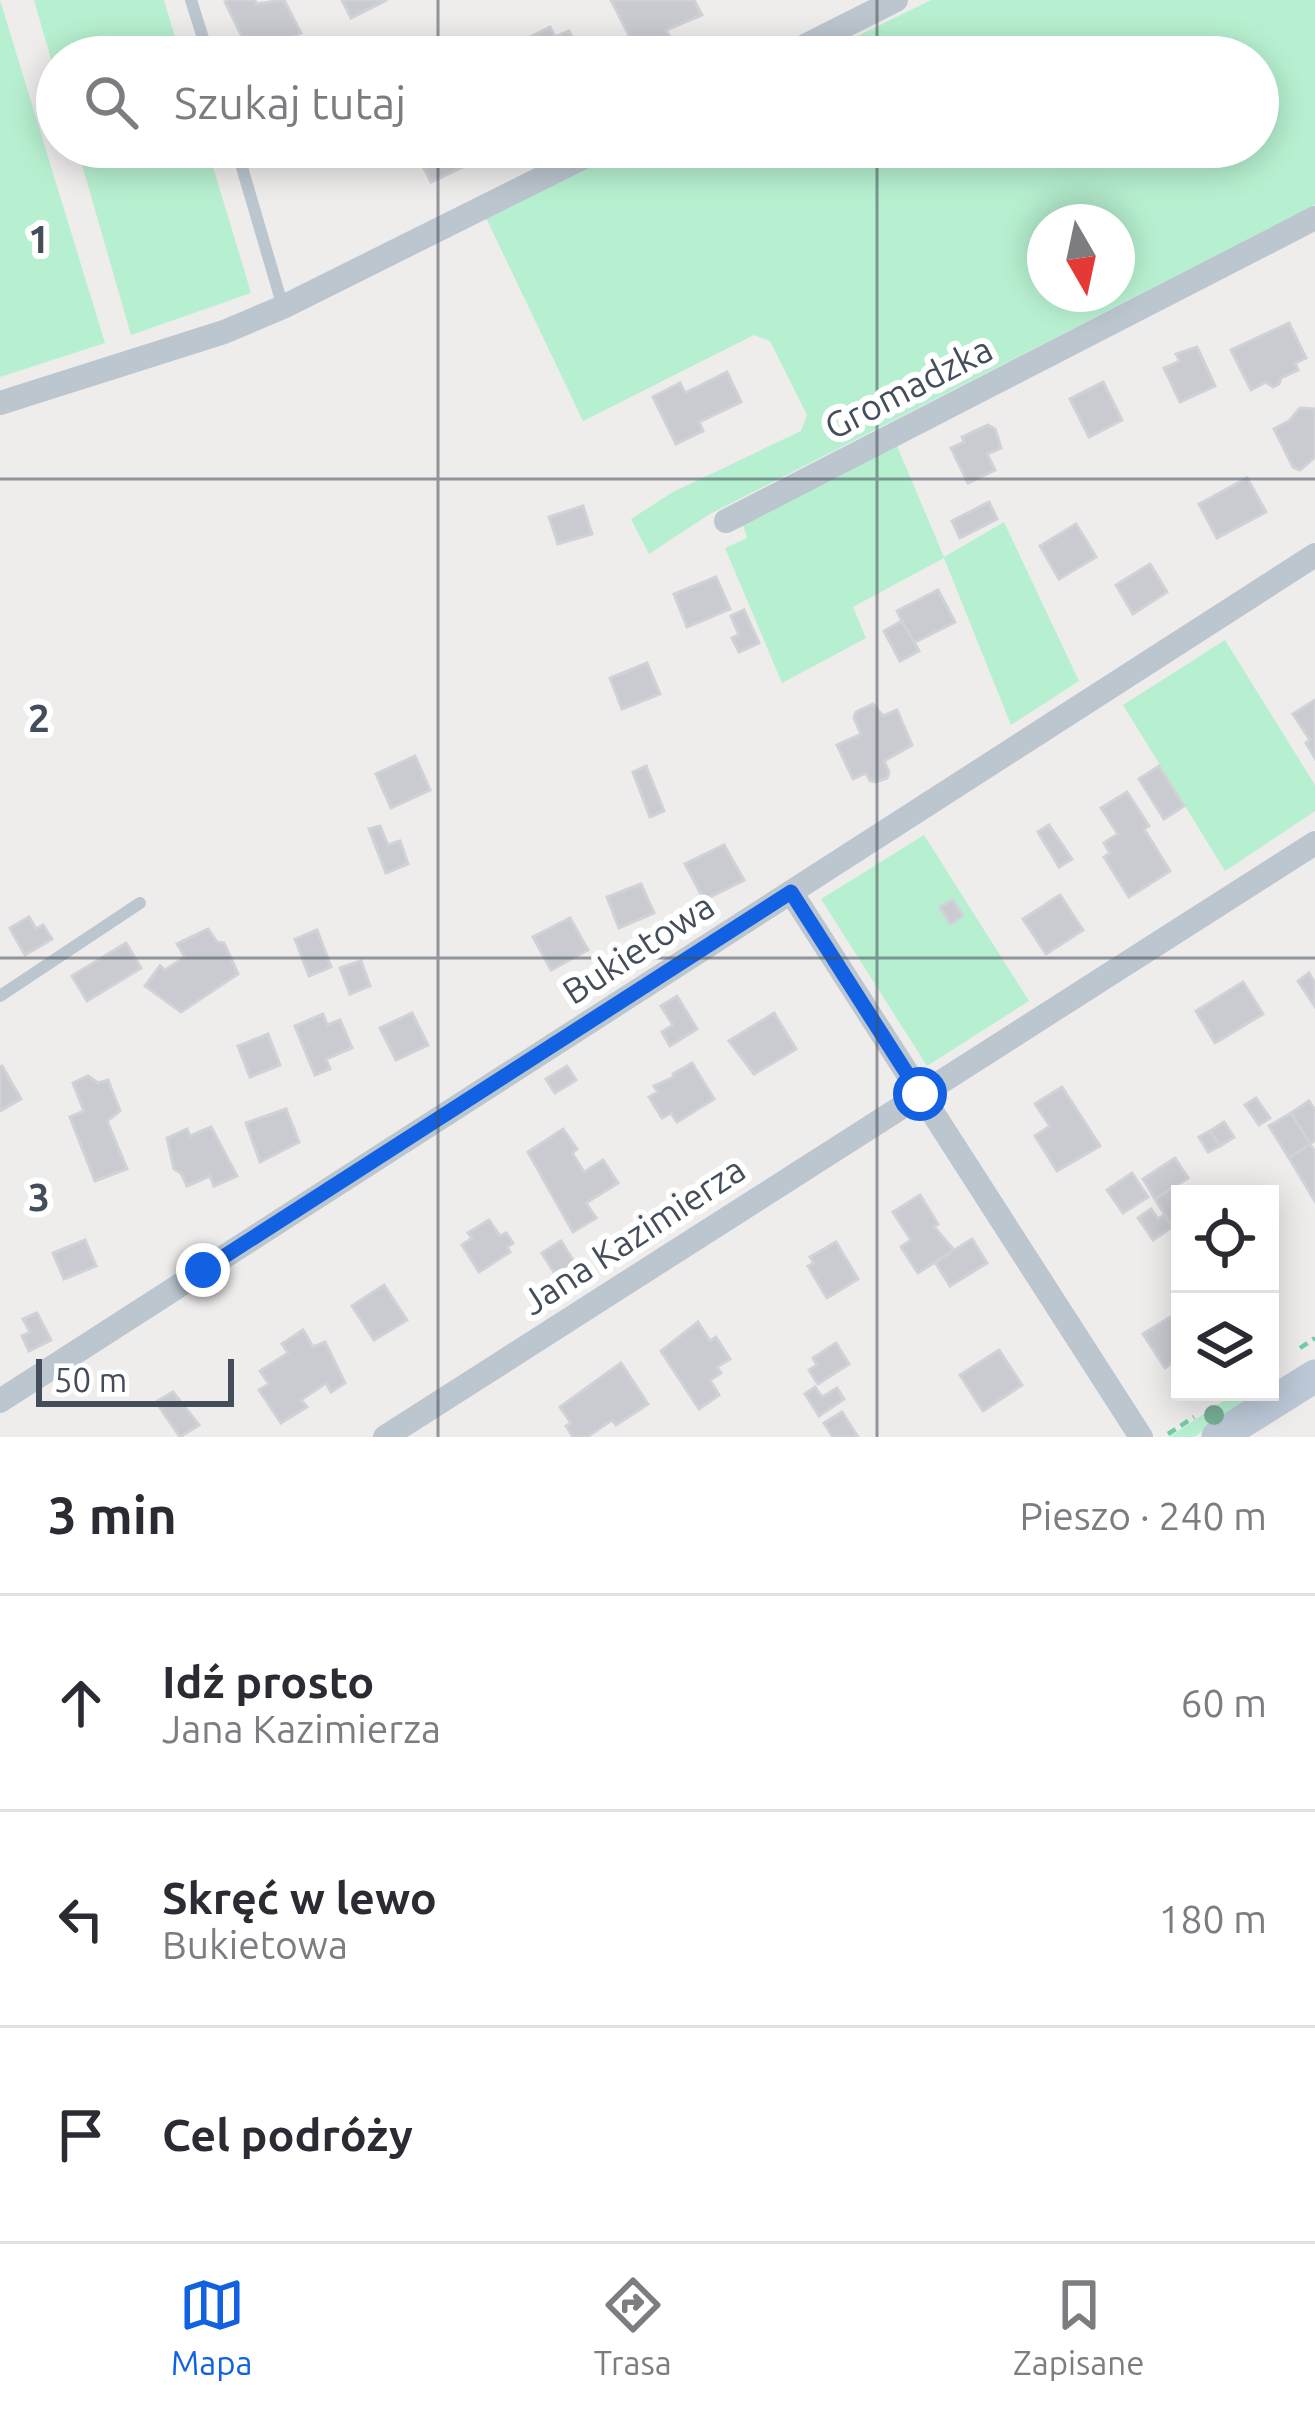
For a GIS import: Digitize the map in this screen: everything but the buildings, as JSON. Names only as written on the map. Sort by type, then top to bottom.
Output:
[{"type":"street","points":[[825,36],[896,0]]},
{"type":"street","points":[[0,403],[224,332],[283,308],[562,168]]},
{"type":"street","name":"Gromadzka","points":[[726,521],[1315,218]]},
{"type":"street","name":"Bukietowa","points":[[0,1402],[1315,555]]},
{"type":"street","name":"Jana Kazimierza","points":[[385,1437],[1315,843]]},
{"type":"street","points":[[791,892],[1141,1437]]},
{"type":"street","points":[[1218,1437],[1315,1376]]},
{"type":"lane","points":[[191,0],[202,36]]},
{"type":"lane","points":[[242,168],[283,308]]},
{"type":"lane","points":[[0,996],[140,903]]},
{"type":"green space","points":[[0,0],[36,118],[36,168],[51,168],[105,343],[0,377]]},
{"type":"green space","points":[[34,0],[164,0],[175,36],[44,36]]},
{"type":"green space","points":[[931,0],[1315,0],[1315,205],[1135,297],[1135,204],[1027,204],[1027,312],[1106,312],[710,514],[649,554],[631,519],[673,492],[801,431],[807,415],[770,341],[754,335],[583,421],[486,218],[588,168],[1279,168],[1279,36],[858,36]]},
{"type":"green space","points":[[83,168],[213,168],[251,293],[131,335]]},
{"type":"green space","points":[[897,446],[944,557],[1004,522],[1079,681],[1011,725],[944,558],[853,607],[866,638],[782,683],[725,548],[747,538],[742,522]]},
{"type":"green space","points":[[1225,640],[1315,785],[1315,811],[1225,871],[1123,705]]},
{"type":"green space","points":[[924,835],[1029,1001],[927,1066],[821,899]]},
{"type":"green space","points":[[1223,1401],[1249,1401],[1194,1437],[1169,1437]]},
{"type":"route","points":[[203,1270],[791,892],[920,1094]]}]
